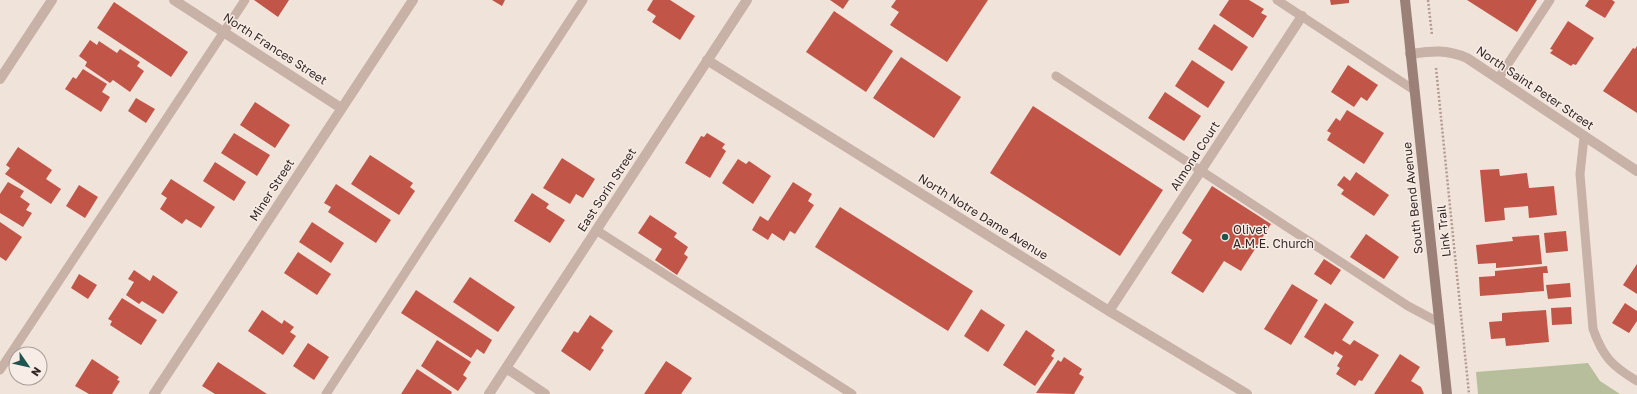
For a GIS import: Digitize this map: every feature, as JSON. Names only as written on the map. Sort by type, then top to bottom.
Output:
[{"type":"street","points":[[0,79],[52,0]]},
{"type":"street","name":"North Frances Street","points":[[174,0],[341,108]]},
{"type":"street","name":"Miner Street","points":[[154,394],[412,0]]},
{"type":"street","name":"East Sorin Street","points":[[489,394],[747,0]]},
{"type":"street","name":"South Bend Avenue","points":[[1405,0],[1438,322],[1447,394]]},
{"type":"street","name":"Almond Court","points":[[1109,311],[1302,16]]},
{"type":"street","name":"North Saint Peter Street","points":[[1410,54],[1433,51],[1454,52],[1467,58],[1637,171]]},
{"type":"street","name":"North Notre Dame Avenue","points":[[707,60],[1109,311],[1247,394]]},
{"type":"street","points":[[506,368],[545,394]]},
{"type":"lane","points":[[0,370],[245,0]]},
{"type":"lane","points":[[326,394],[583,0]]},
{"type":"lane","points":[[1277,0],[1414,90]]},
{"type":"lane","points":[[1498,78],[1550,0]]},
{"type":"lane","points":[[1056,76],[1408,306],[1438,322]]},
{"type":"lane","points":[[1584,136],[1580,174],[1593,329],[1598,345],[1607,359],[1637,382]]},
{"type":"lane","points":[[596,230],[852,394]]},
{"type":"path","points":[[1428,0],[1432,35]]},
{"type":"path","name":"Link Trail","points":[[1436,66],[1469,394]]},
{"type":"green space","points":[[1588,363],[1600,381],[1620,394],[1478,394],[1476,372]]},
{"type":"building","points":[[254,0],[289,0],[278,17]]},
{"type":"building","points":[[492,0],[505,0],[502,6]]},
{"type":"building","points":[[653,0],[670,0],[695,16],[680,40],[652,22],[656,16],[647,10]]},
{"type":"building","points":[[830,0],[849,0],[843,9]]},
{"type":"building","points":[[896,0],[988,0],[947,62],[890,25],[899,12],[891,7]]},
{"type":"building","points":[[1229,0],[1249,0],[1264,9],[1261,13],[1267,16],[1253,38],[1219,15]]},
{"type":"building","points":[[1330,0],[1349,0],[1349,3],[1331,5]]},
{"type":"building","points":[[1467,0],[1537,0],[1517,32]]},
{"type":"building","points":[[1589,0],[1612,0],[1615,2],[1605,18],[1585,6]]},
{"type":"building","points":[[114,2],[188,52],[171,77],[97,28]]},
{"type":"building","points":[[834,11],[893,51],[866,92],[806,52]]},
{"type":"building","points":[[1568,21],[1594,38],[1576,65],[1573,64],[1571,66],[1550,53],[1553,50],[1550,49]]},
{"type":"building","points":[[1214,24],[1248,47],[1232,71],[1198,49]]},
{"type":"building","points":[[90,40],[97,45],[99,41],[117,53],[120,49],[140,62],[137,66],[144,71],[130,92],[113,80],[110,83],[85,66],[87,62],[79,56]]},
{"type":"building","points":[[1637,46],[1637,113],[1603,91],[1633,48],[1635,49]]},
{"type":"building","points":[[901,57],[961,97],[934,138],[873,98]]},
{"type":"building","points":[[1192,60],[1225,82],[1208,108],[1175,86]]},
{"type":"building","points":[[1348,65],[1378,85],[1367,101],[1361,97],[1354,107],[1331,92]]},
{"type":"building","points":[[83,69],[107,84],[102,92],[110,97],[101,112],[65,89],[73,77],[76,79]]},
{"type":"building","points":[[1165,92],[1201,116],[1184,141],[1148,118]]},
{"type":"building","points":[[136,98],[155,109],[146,123],[128,111]]},
{"type":"building","points":[[255,102],[290,125],[275,148],[240,125]]},
{"type":"building","points":[[1033,106],[1163,190],[1120,256],[990,173]]},
{"type":"building","points":[[1347,110],[1384,133],[1364,164],[1327,140],[1331,133],[1327,131],[1336,118],[1340,121]]},
{"type":"building","points":[[234,133],[270,155],[257,176],[221,153]]},
{"type":"building","points":[[707,133],[725,144],[722,148],[726,151],[710,178],[685,163],[701,136],[704,137]]},
{"type":"building","points":[[18,147],[52,170],[46,179],[61,189],[51,204],[5,174],[10,168],[6,165]]},
{"type":"building","points":[[370,155],[413,183],[410,187],[415,191],[399,215],[351,184]]},
{"type":"building","points":[[562,158],[595,179],[583,198],[576,194],[570,204],[543,188]]},
{"type":"building","points":[[738,159],[746,164],[749,161],[771,176],[753,204],[722,183]]},
{"type":"building","points":[[215,162],[246,182],[234,201],[203,181]]},
{"type":"building","points":[[1499,169],[1500,176],[1527,173],[1529,188],[1554,186],[1557,215],[1529,218],[1528,206],[1504,208],[1505,220],[1485,222],[1480,170]]},
{"type":"building","points":[[1356,172],[1389,195],[1374,216],[1341,194],[1344,190],[1337,185],[1344,176],[1350,181]]},
{"type":"building","points":[[171,179],[215,207],[201,228],[186,219],[182,224],[160,209],[167,198],[161,194]]},
{"type":"building","points":[[8,182],[24,191],[20,197],[30,204],[26,210],[32,213],[23,227],[0,213],[0,194]]},
{"type":"building","points":[[793,182],[812,194],[808,201],[814,205],[795,234],[790,231],[784,241],[772,233],[768,240],[752,230],[760,216],[768,221]]},
{"type":"building","points":[[336,184],[391,220],[376,243],[328,212],[331,207],[324,203]]},
{"type":"building","points":[[79,185],[98,197],[85,218],[66,206]]},
{"type":"building","name":"Olivet A.M.E. Church","points":[[1212,186],[1271,224],[1241,271],[1224,261],[1203,293],[1171,273],[1192,240],[1182,233]]},
{"type":"building","points":[[532,193],[549,204],[546,208],[565,220],[550,243],[514,221]]},
{"type":"building","points":[[840,207],[973,291],[948,331],[815,247]]},
{"type":"building","points":[[650,215],[677,233],[674,237],[688,247],[684,254],[688,257],[677,275],[655,260],[662,249],[638,233]]},
{"type":"building","points":[[0,222],[22,237],[6,261],[0,257]]},
{"type":"building","points":[[312,222],[344,243],[331,263],[299,242]]},
{"type":"building","points":[[1566,231],[1568,251],[1546,253],[1544,233]]},
{"type":"building","points":[[1366,234],[1399,257],[1384,279],[1350,257]]},
{"type":"building","points":[[1539,235],[1542,264],[1496,268],[1496,263],[1478,264],[1476,245],[1513,241],[1512,237]]},
{"type":"building","points":[[298,252],[331,274],[317,295],[284,273]]},
{"type":"building","points":[[1324,259],[1341,270],[1331,285],[1314,274]]},
{"type":"building","points":[[1637,264],[1637,294],[1623,285]]},
{"type":"building","points":[[1547,266],[1548,273],[1543,273],[1544,291],[1480,296],[1479,277],[1495,276],[1495,271]]},
{"type":"building","points":[[134,270],[150,281],[153,275],[178,292],[163,314],[142,301],[139,304],[126,295],[134,282],[128,279]]},
{"type":"building","points":[[79,274],[97,285],[88,299],[71,288]]},
{"type":"building","points":[[470,277],[515,307],[498,332],[453,302]]},
{"type":"building","points":[[1570,283],[1571,297],[1548,299],[1546,285]]},
{"type":"building","points":[[1292,284],[1318,300],[1291,345],[1264,329]]},
{"type":"building","points":[[416,290],[492,340],[484,354],[477,349],[471,358],[401,313]]},
{"type":"building","points":[[122,298],[157,320],[141,345],[110,325],[112,321],[108,319]]},
{"type":"building","points":[[1325,303],[1354,322],[1342,340],[1350,345],[1354,340],[1379,355],[1362,381],[1359,380],[1355,386],[1336,374],[1340,368],[1337,366],[1343,356],[1335,351],[1333,355],[1304,337]]},
{"type":"building","points":[[1625,303],[1637,311],[1637,321],[1629,333],[1612,323]]},
{"type":"building","points":[[1571,307],[1572,324],[1552,325],[1551,308]]},
{"type":"building","points":[[981,309],[1005,325],[988,352],[964,336]]},
{"type":"building","points":[[262,310],[282,324],[284,320],[294,327],[290,332],[296,336],[283,355],[248,331]]},
{"type":"building","points":[[1546,310],[1549,342],[1506,346],[1505,338],[1491,339],[1489,322],[1502,321],[1502,313]]},
{"type":"building","points":[[590,315],[613,331],[601,348],[604,350],[590,371],[561,351],[574,331],[578,333]]},
{"type":"building","points":[[1026,330],[1055,350],[1051,356],[1054,358],[1035,386],[1003,365]]},
{"type":"building","points":[[437,340],[471,362],[463,375],[467,378],[458,391],[421,366]]},
{"type":"building","points":[[308,343],[329,357],[314,380],[293,366]]},
{"type":"building","points":[[1400,354],[1420,367],[1411,381],[1421,387],[1424,394],[1374,394]]},
{"type":"building","points":[[1064,357],[1082,369],[1079,374],[1084,377],[1074,394],[1036,393],[1058,360],[1061,362]]},
{"type":"building","points":[[92,359],[119,377],[117,380],[120,381],[112,394],[89,394],[75,386]]},
{"type":"building","points":[[666,361],[692,378],[681,394],[644,394]]},
{"type":"building","points":[[218,362],[267,394],[215,394],[202,386]]},
{"type":"building","points":[[417,369],[452,392],[451,394],[401,394]]},
{"type":"place","name":"Olivet A.M.E. Church","points":[[1225,237]]}]
